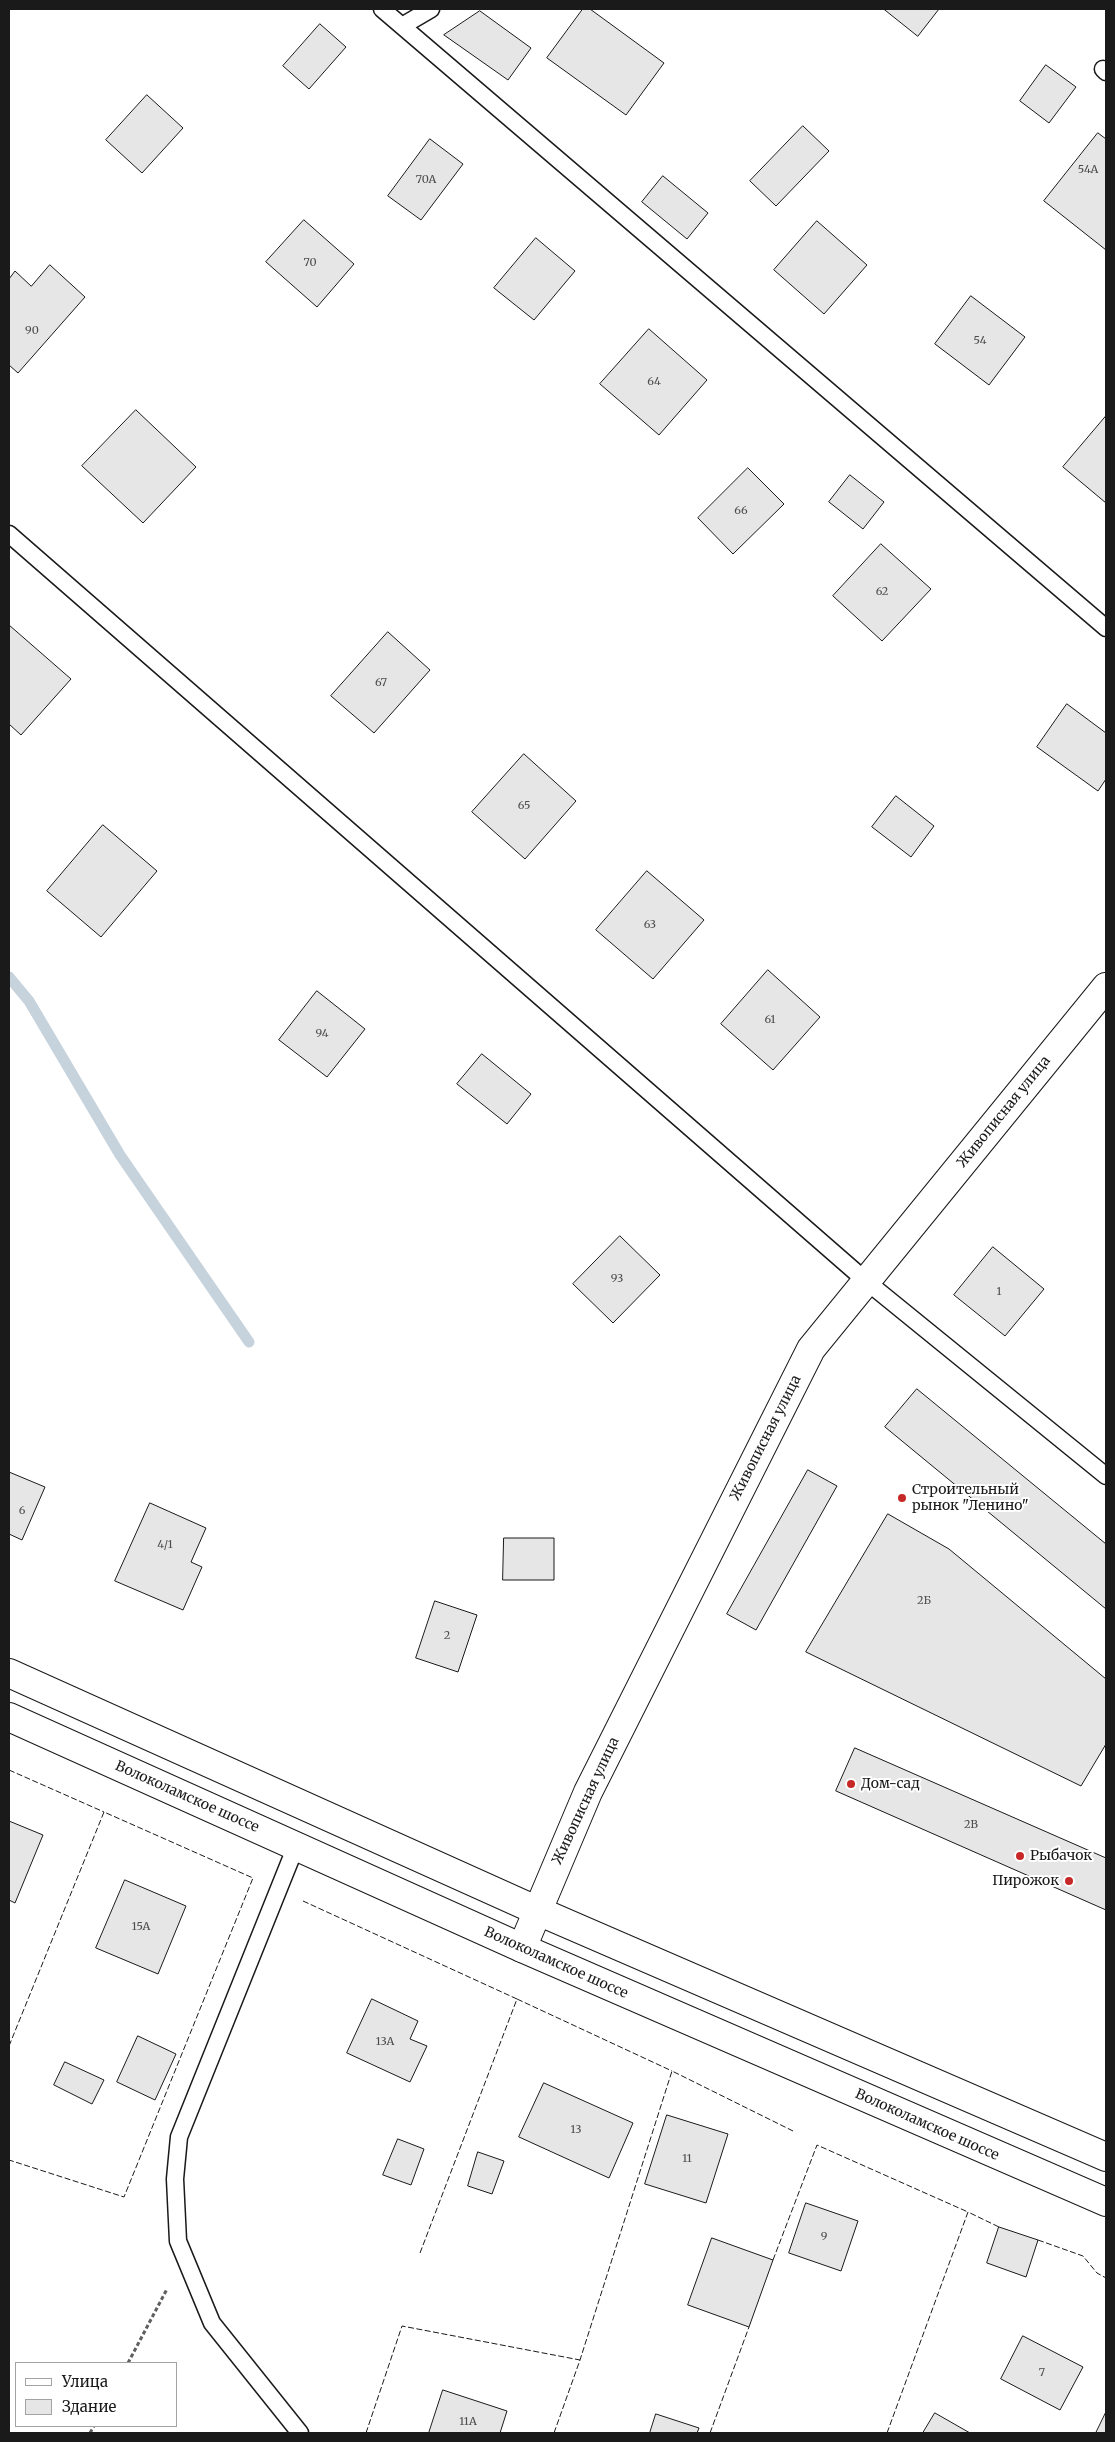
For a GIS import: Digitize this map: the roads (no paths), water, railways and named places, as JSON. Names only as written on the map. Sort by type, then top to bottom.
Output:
[{"type":"main road","name":"Живописная улица","points":[[522,1948],[588,1792],[811,1349],[1106,987]]},
{"type":"main road","points":[[9,1673],[538,1910],[1106,2157]]},
{"type":"main road","name":"Волоколамское шоссе","points":[[9,1717],[522,1948],[1106,2202]]},
{"type":"lane","points":[[382,9],[1106,628]]},
{"type":"lane","points":[[402,26],[431,9]]},
{"type":"lane","points":[[9,534],[866,1281],[1106,1476]]},
{"type":"lane","points":[[296,1846],[178,2137],[175,2179],[178,2241],[212,2323],[300,2433]]},
{"type":"waterway","points":[[9,977],[29,1001],[120,1155],[249,1342]]},
{"type":"place","name":"Строительный рынок \"Ленино\"","points":[[902,1498]]},
{"type":"place","name":"Дом-сад","points":[[851,1784]]},
{"type":"place","name":"Рыбачок","points":[[1020,1856]]},
{"type":"place","name":"Пирожок","points":[[1069,1881]]}]
